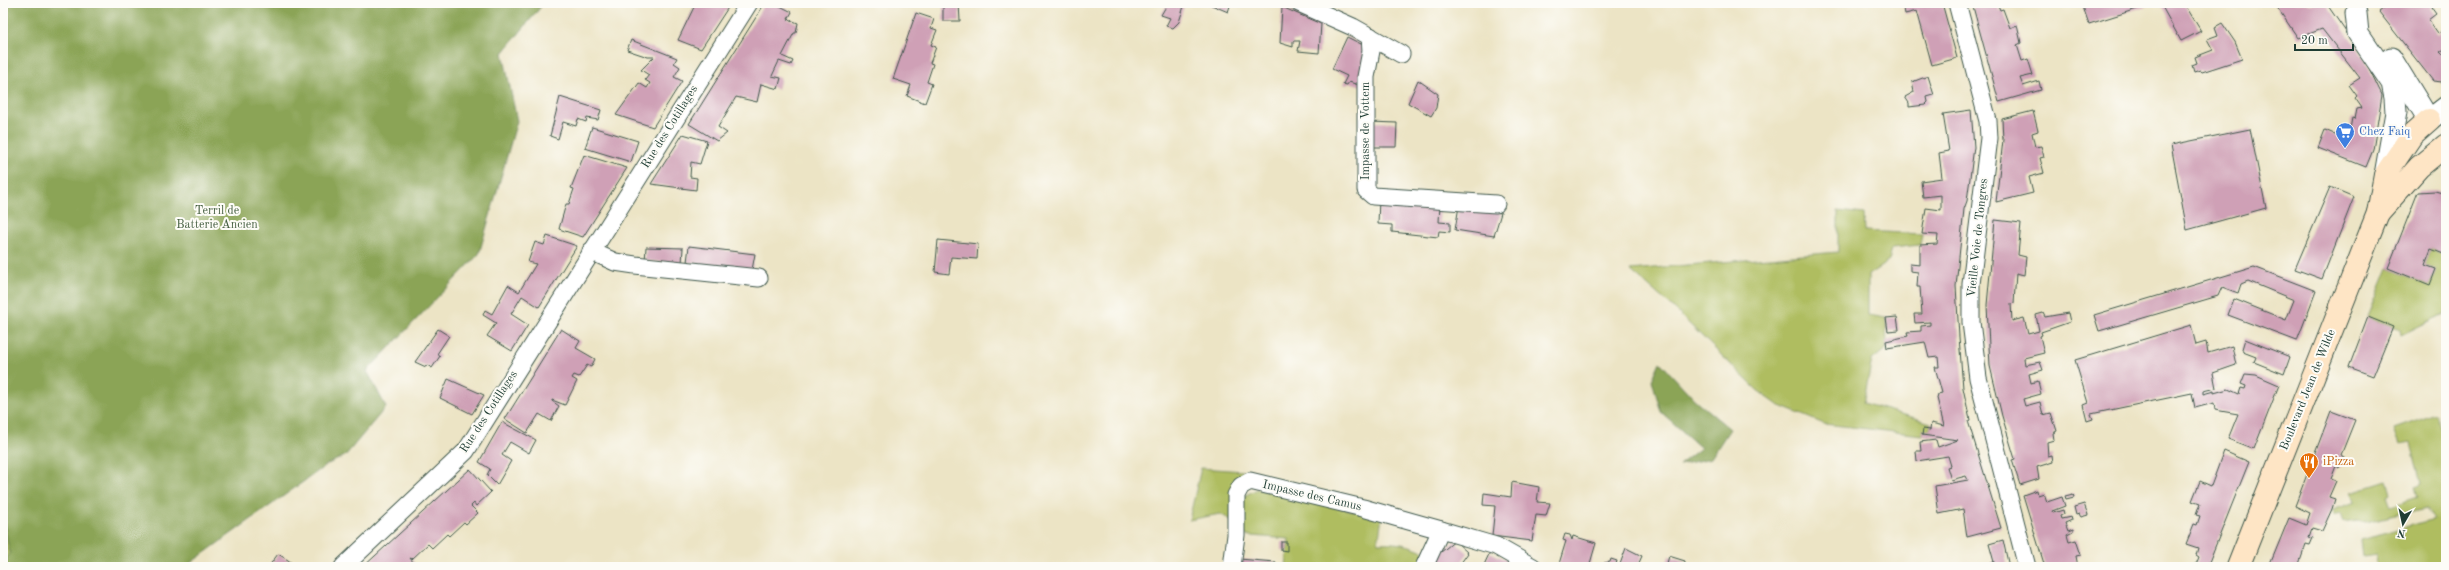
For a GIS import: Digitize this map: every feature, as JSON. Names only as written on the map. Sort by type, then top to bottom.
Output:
[{"type":"main road","points":[[2440,118],[2444,151]]},
{"type":"main road","name":"Boulevard Jean de Wilde","points":[[2238,567],[2378,213],[2385,175],[2412,135],[2440,118]]},
{"type":"main road","name":"Boulevard Jean de Wilde","points":[[2378,213],[2419,167],[2444,151]]},
{"type":"street","name":"Rue des Cotillages","points":[[342,567],[466,451],[749,3]]},
{"type":"street","points":[[1299,3],[1370,36],[1401,54]]},
{"type":"street","name":"Vieille Voie de Tongres","points":[[1957,3],[1988,121],[1989,138],[1971,284],[1971,322],[1978,378],[2027,567]]},
{"type":"street","points":[[2353,8],[2391,58],[2440,118]]},
{"type":"street","points":[[2353,8],[2358,33],[2392,83],[2396,98],[2396,112],[2385,175]]},
{"type":"street","name":"Impasse de Vottem","points":[[1370,36],[1371,52],[1366,77],[1366,190],[1373,196],[1496,204]]},
{"type":"street","points":[[591,252],[615,262],[759,278]]},
{"type":"street","name":"Impasse des Camus","points":[[1232,567],[1236,534],[1236,495],[1241,486],[1250,481],[1363,508],[1496,546],[1533,567]]},
{"type":"street","points":[[1424,567],[1441,530]]},
{"type":"green space","name":"Terril de Batterie Ancien","points":[[3,3],[544,3],[503,53],[517,121],[479,254],[367,371],[386,407],[345,456],[328,464],[185,567],[3,567],[3,563],[10,553],[3,519]]},
{"type":"green space","points":[[1838,211],[1864,214],[1865,231],[1922,234],[1920,245],[1892,248],[1889,261],[1868,275],[1868,315],[1886,318],[1887,348],[1872,360],[1863,403],[1931,423],[1930,430],[1924,429],[1922,435],[1824,424],[1778,405],[1757,390],[1670,305],[1630,270],[1838,252]]},
{"type":"green space","points":[[2431,249],[2446,255],[2446,313],[2401,335],[2400,329],[2368,317],[2388,268],[2430,285],[2436,269],[2425,265]]},
{"type":"green space","points":[[1660,362],[1694,399],[1730,429],[1711,458],[1679,465],[1701,448],[1661,412],[1652,380]]},
{"type":"green space","points":[[2436,414],[2441,430],[2446,428],[2446,567],[2377,567],[2376,555],[2363,557],[2361,539],[2434,519],[2426,508],[2365,522],[2358,520],[2344,522],[2341,514],[2334,516],[2333,510],[2355,502],[2352,492],[2387,481],[2391,493],[2387,495],[2391,506],[2418,497],[2415,487],[2421,484],[2411,443],[2400,445],[2394,429]]},
{"type":"green space","points":[[1201,468],[1243,471],[1260,475],[1251,476],[1231,520],[1220,514],[1189,520]]},
{"type":"green space","points":[[1257,489],[1382,517],[1378,543],[1403,544],[1427,553],[1419,567],[1286,567],[1289,539],[1240,535],[1244,496]]},
{"type":"green space","points":[[3,519],[10,553],[3,563]]},
{"type":"building","points":[[696,3],[731,3],[701,49],[678,40]]},
{"type":"building","points":[[765,3],[774,3],[792,12],[788,19],[798,23],[796,33],[794,33],[782,56],[793,61],[791,65],[779,61],[772,76],[781,78],[778,89],[761,84],[757,102],[736,97],[718,127],[727,133],[717,141],[689,124]]},
{"type":"building","points":[[943,3],[959,3],[960,21],[943,21]]},
{"type":"building","points":[[1168,3],[1185,3],[1179,22],[1173,28],[1166,26],[1170,18],[1161,15]]},
{"type":"building","points":[[1207,3],[1231,3],[1228,12]]},
{"type":"building","points":[[1903,3],[1942,3],[1957,58],[1932,65],[1917,11],[1905,14]]},
{"type":"building","points":[[1972,3],[1997,3],[2000,10],[2003,9],[2010,28],[2017,25],[2021,43],[2017,45],[2022,61],[2028,59],[2033,75],[2020,78],[2023,86],[2039,81],[2041,90],[1999,102]]},
{"type":"building","points":[[2156,3],[2089,24],[2082,4]]},
{"type":"building","points":[[2160,3],[2184,3],[2201,31],[2181,41]]},
{"type":"building","points":[[2274,3],[2326,3],[2364,58],[2382,95],[2373,150],[2366,167],[2318,148],[2325,130],[2348,140],[2352,118],[2355,119],[2357,109],[2362,108],[2355,98],[2357,96],[2349,85],[2360,78],[2322,29],[2298,38]]},
{"type":"building","points":[[2391,3],[2437,3],[2431,7],[2436,14],[2428,20],[2438,34],[2446,29],[2446,48],[2440,52],[2442,54],[2446,52],[2446,79],[2442,82],[2433,81],[2379,12]]},
{"type":"building","points":[[1282,7],[1321,24],[1319,53],[1298,51],[1300,41],[1293,41],[1293,47],[1280,43]]},
{"type":"building","points":[[916,13],[934,19],[931,28],[937,30],[931,45],[936,47],[930,63],[933,64],[927,82],[932,84],[925,103],[907,96],[911,85],[893,79]]},
{"type":"building","points":[[2222,23],[2235,42],[2242,59],[2202,72],[2200,70],[2194,72],[2192,65],[2197,63],[2195,57],[2213,50],[2207,39],[2218,35],[2215,27]]},
{"type":"building","points":[[1347,37],[1365,46],[1362,86],[1349,82],[1347,85],[1343,84],[1347,76],[1332,69]]},
{"type":"building","points":[[631,40],[677,58],[674,63],[680,67],[674,77],[682,81],[653,127],[616,115],[639,83],[647,88],[650,83],[645,80],[649,75],[641,70],[654,57],[648,57],[627,50]]},
{"type":"building","points":[[1928,76],[1934,95],[1927,97],[1928,102],[1925,105],[1909,107],[1909,103],[1905,97],[1914,92],[1912,82]]},
{"type":"building","points":[[1418,80],[1438,94],[1436,108],[1431,116],[1408,103]]},
{"type":"building","points":[[560,97],[601,110],[598,120],[587,118],[586,122],[578,119],[576,126],[563,122],[558,139],[550,136]]},
{"type":"building","points":[[1971,110],[1974,147],[1967,201],[1964,209],[1956,286],[1959,337],[1963,388],[1970,420],[1968,421],[2001,528],[1967,537],[1963,509],[1939,514],[1935,486],[1968,480],[1966,476],[1951,480],[1947,467],[1951,466],[1948,456],[1917,461],[1916,451],[1921,451],[1920,442],[1936,440],[1938,447],[1958,440],[1922,435],[1923,429],[1930,430],[1931,423],[1944,426],[1937,398],[1938,394],[1942,393],[1935,367],[1939,367],[1938,357],[1929,358],[1925,342],[1887,348],[1886,341],[1908,336],[1907,332],[1921,331],[1921,326],[1930,325],[1930,322],[1915,323],[1914,314],[1922,314],[1920,287],[1917,287],[1918,272],[1910,271],[1910,264],[1920,265],[1920,245],[1937,244],[1938,235],[1922,234],[1926,208],[1941,210],[1941,195],[1923,197],[1921,181],[1942,178],[1939,153],[1949,151],[1943,114]]},
{"type":"building","points":[[2033,111],[2038,131],[2032,133],[2035,147],[2041,146],[2044,157],[2040,158],[2044,173],[2029,177],[2033,193],[1996,202],[2003,140],[2002,119]]},
{"type":"building","points":[[1370,122],[1397,123],[1396,147],[1370,147]]},
{"type":"building","points":[[592,127],[638,141],[631,162],[585,148]]},
{"type":"building","points":[[2250,129],[2266,208],[2187,230],[2171,145]]},
{"type":"building","points":[[683,134],[707,141],[700,164],[691,162],[690,177],[697,178],[696,190],[651,184]]},
{"type":"building","points":[[584,155],[627,168],[583,237],[559,229],[566,204],[569,204],[574,189],[571,188]]},
{"type":"building","points":[[2330,187],[2354,197],[2322,279],[2295,269]]},
{"type":"building","points":[[2435,191],[2446,194],[2446,255],[2431,249],[2425,265],[2436,269],[2430,285],[2388,268],[2418,192]]},
{"type":"building","points":[[1379,199],[1440,204],[1439,222],[1450,223],[1450,232],[1439,231],[1438,237],[1392,232],[1392,225],[1378,224]]},
{"type":"building","points":[[1459,206],[1501,213],[1494,236],[1455,230]]},
{"type":"building","points":[[1995,220],[2021,223],[2018,255],[2026,257],[2024,275],[2016,273],[2014,303],[2011,304],[2012,321],[2024,318],[2028,334],[2039,331],[2036,315],[2043,313],[2045,317],[2068,313],[2070,322],[2041,332],[2042,335],[2040,336],[2044,353],[2024,358],[2025,365],[2040,362],[2043,370],[2029,374],[2031,383],[2038,381],[2041,394],[2023,399],[2025,406],[2040,402],[2043,415],[2051,413],[2057,431],[2053,433],[2054,440],[2047,442],[2048,456],[2052,455],[2053,462],[2037,467],[2039,479],[2020,485],[2012,460],[2015,459],[2002,416],[1990,366],[1987,305]]},
{"type":"building","points":[[547,236],[577,246],[539,307],[522,296],[511,314],[528,325],[512,351],[487,336],[496,323],[483,315],[485,310],[492,314],[508,285],[519,292],[536,264],[528,262],[535,242],[544,245]]},
{"type":"building","points":[[938,240],[978,244],[977,259],[951,257],[949,274],[935,272]]},
{"type":"building","points":[[689,246],[755,254],[752,270],[687,262]]},
{"type":"building","points":[[646,247],[683,248],[682,263],[645,261]]},
{"type":"building","points":[[2254,267],[2316,291],[2297,341],[2228,315],[2234,299],[2286,320],[2294,300],[2248,281],[2241,284],[2238,293],[2222,287],[2218,296],[2099,331],[2094,315]]},
{"type":"building","points":[[1897,317],[1899,330],[1888,331],[1886,318]]},
{"type":"building","points":[[2368,317],[2393,327],[2373,376],[2349,367]]},
{"type":"building","points":[[2191,325],[2196,345],[2206,342],[2208,353],[2232,346],[2236,365],[2213,373],[2216,388],[2203,391],[2203,394],[2228,389],[2239,394],[2241,388],[2245,389],[2246,386],[2241,384],[2245,374],[2256,375],[2279,385],[2254,449],[2228,439],[2238,414],[2215,410],[2214,403],[2195,408],[2192,393],[2091,414],[2093,419],[2087,421],[2083,405],[2088,403],[2075,360]]},
{"type":"building","points":[[438,329],[449,336],[437,354],[440,356],[432,368],[415,362]]},
{"type":"building","points":[[561,329],[580,341],[576,348],[595,359],[591,367],[587,365],[579,377],[574,375],[572,378],[577,381],[565,405],[552,400],[559,406],[551,421],[539,414],[527,433],[505,419]]},
{"type":"building","points":[[2245,339],[2290,357],[2284,374],[2254,362],[2256,357],[2243,352],[2242,349]]},
{"type":"building","points":[[448,379],[484,395],[472,414],[440,398]]},
{"type":"building","points":[[2331,411],[2355,420],[2341,455],[2344,457],[2340,468],[2336,466],[2331,479],[2336,481],[2329,497],[2335,499],[2332,509],[2322,531],[2312,528],[2309,537],[2313,538],[2310,545],[2306,544],[2298,567],[2269,567],[2289,518],[2306,525],[2310,513],[2295,506]]},
{"type":"building","points":[[502,422],[536,440],[529,453],[510,442],[502,455],[511,461],[497,485],[487,475],[490,469],[479,462]]},
{"type":"building","points":[[2224,451],[2249,462],[2207,567],[2195,567],[2199,557],[2196,555],[2198,548],[2186,544],[2194,524],[2197,525],[2200,516],[2196,515],[2200,504],[2192,501],[2200,481],[2211,486]]},
{"type":"building","points":[[470,469],[491,492],[476,506],[474,503],[471,506],[478,513],[466,524],[464,522],[449,536],[447,534],[432,548],[428,544],[412,559],[410,558],[417,567],[363,567]]},
{"type":"building","points":[[1512,482],[1539,487],[1537,502],[1550,503],[1546,516],[1536,515],[1532,541],[1492,536],[1495,506],[1483,505],[1484,493],[1511,497]]},
{"type":"building","points":[[2037,490],[2038,495],[2044,493],[2047,502],[2062,497],[2065,506],[2052,511],[2053,513],[2063,510],[2064,514],[2060,516],[2061,519],[2071,517],[2072,520],[2065,523],[2068,531],[2073,529],[2073,532],[2067,535],[2069,542],[2076,540],[2081,555],[2076,556],[2078,567],[2045,567],[2023,495]]},
{"type":"building","points":[[2073,494],[2074,497],[2066,499],[2065,496]]},
{"type":"building","points":[[2084,504],[2088,515],[2081,517],[2079,514],[2076,515],[2074,507]]},
{"type":"building","points":[[1565,534],[1570,535],[1572,540],[1573,536],[1596,543],[1589,567],[1558,567],[1566,541],[1563,540]]},
{"type":"building","points":[[2003,540],[2009,567],[1982,567],[1994,562],[1989,544]]},
{"type":"building","points":[[1455,541],[1468,553],[1458,567],[1431,567],[1436,556]]},
{"type":"building","points":[[1281,542],[1287,542],[1287,551],[1281,550]]},
{"type":"building","points":[[1626,548],[1642,556],[1638,565],[1642,567],[1619,567]]},
{"type":"building","points":[[1490,552],[1509,561],[1506,567],[1483,567]]},
{"type":"building","points":[[278,554],[288,560],[297,567],[269,566]]},
{"type":"building","points":[[1669,556],[1685,561],[1684,567],[1666,567]]},
{"type":"building","points":[[1239,559],[1276,562],[1275,567],[1238,567]]},
{"type":"building","points":[[1611,559],[1617,561],[1615,567],[1603,567],[1604,563],[1610,562]]},
{"type":"place","name":"Chez Faiq","points":[[2345,149]]},
{"type":"place","name":"iPizza","points":[[2309,479]]}]
